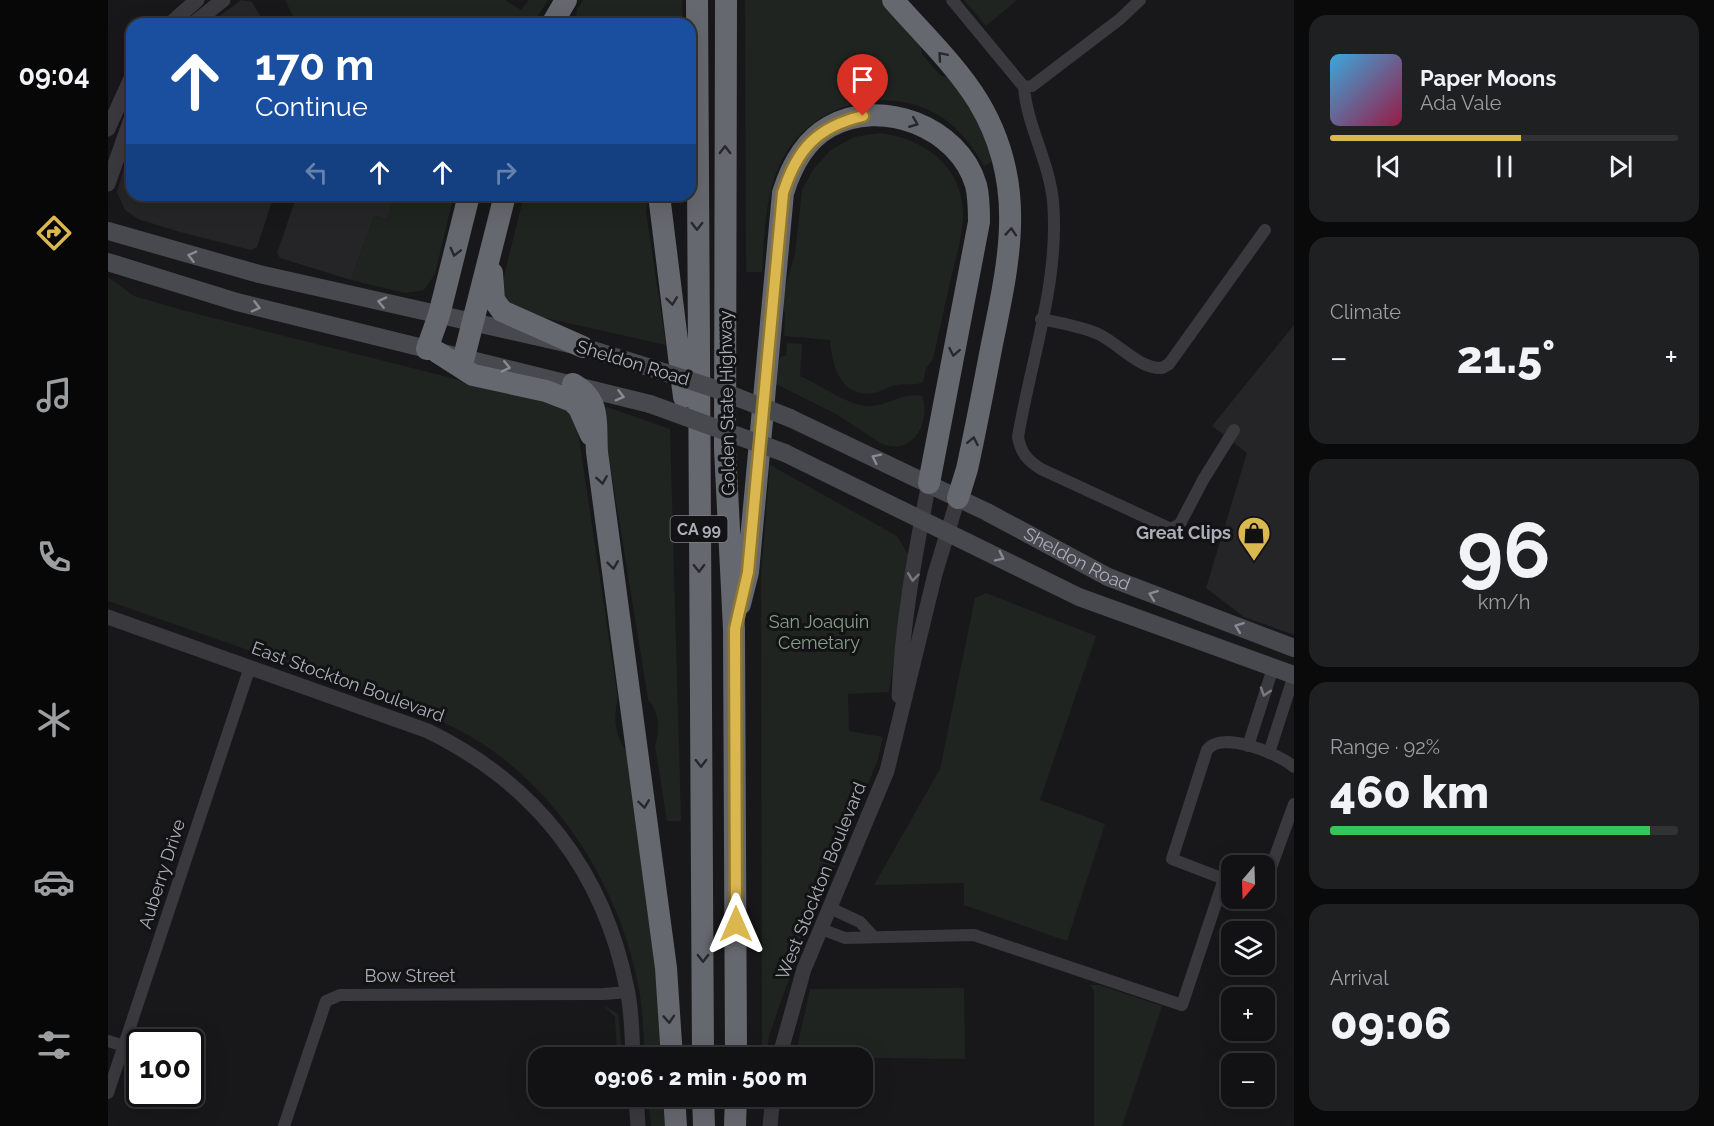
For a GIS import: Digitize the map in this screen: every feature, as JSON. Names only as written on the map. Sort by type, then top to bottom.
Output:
[{"type":"highway","points":[[556,18],[566,0]]},
{"type":"highway","name":"Golden State Highway","points":[[697,0],[703,1047]]},
{"type":"highway","name":"Golden State Highway","points":[[726,0],[725,449],[735,629],[736,1047]]},
{"type":"highway","points":[[893,0],[977,100],[999,149],[1010,189],[1012,224],[1005,280],[968,469],[958,498]]},
{"type":"highway","points":[[735,629],[748,572],[783,193],[789,174],[812,140],[829,127],[863,116],[901,118],[933,131],[961,156],[976,186],[979,222],[929,483]]},
{"type":"highway","points":[[468,201],[432,350],[473,375],[546,391],[572,401],[579,408],[597,452]]},
{"type":"highway","points":[[464,357],[504,201]]},
{"type":"highway","points":[[660,201],[699,518]]},
{"type":"highway","points":[[492,251],[494,300],[502,311],[583,347]]},
{"type":"highway","points":[[573,384],[591,396],[594,405],[597,452],[666,968],[671,1047]]},
{"type":"highway","points":[[675,1107],[676,1126]]},
{"type":"highway","points":[[704,1107],[704,1126]]},
{"type":"highway","points":[[735,1126],[736,1107]]},
{"type":"main road","name":"Sheldon Road","points":[[108,231],[259,274],[583,347],[716,389],[790,418],[929,483],[1125,585],[1294,648]]},
{"type":"main road","name":"Sheldon Road","points":[[108,262],[237,302],[650,404],[785,453],[1079,597],[1294,675]]},
{"type":"main road","points":[[1143,620],[1174,621],[1294,662]]},
{"type":"street","points":[[177,18],[197,0]]},
{"type":"street","points":[[200,18],[223,0]]},
{"type":"street","points":[[952,0],[1024,87],[1025,104],[1050,176],[1053,204],[1052,266],[1018,437],[1020,450],[1028,460],[1041,469],[1171,530],[1180,524],[1203,480],[1234,430]]},
{"type":"street","points":[[1024,87],[1032,86],[1039,81],[1120,19],[1140,0]]},
{"type":"street","points":[[108,129],[126,89]]},
{"type":"street","points":[[108,184],[126,133]]},
{"type":"street","points":[[1041,319],[1097,333],[1116,343],[1144,364],[1162,368],[1169,364],[1265,230]]},
{"type":"street","name":"West Stockton Boulevard","points":[[898,720],[900,668],[929,483]]},
{"type":"street","name":"West Stockton Boulevard","points":[[781,1047],[793,1001],[887,771],[898,720],[958,498]]},
{"type":"street","name":"East Stockton Boulevard","points":[[108,617],[428,731],[462,748],[497,771],[553,826],[589,880],[615,940],[628,992],[632,1047]]},
{"type":"street","name":"Auberry Drive","points":[[108,1093],[250,667]]},
{"type":"street","points":[[1248,746],[1273,668]]},
{"type":"street","points":[[1269,753],[1294,675]]},
{"type":"street","points":[[1258,716],[1278,723]]},
{"type":"street","points":[[1221,878],[1172,859],[1172,853],[1207,750],[1212,743],[1220,741],[1248,746],[1269,753],[1294,767]]},
{"type":"street","points":[[1275,857],[1294,804]]},
{"type":"street","points":[[821,929],[845,938],[974,935],[1182,1005],[1221,899]]},
{"type":"street","points":[[830,908],[860,921],[873,936]]},
{"type":"street","name":"Bow Street","points":[[284,1126],[326,1001],[330,998],[340,995],[628,992]]},
{"type":"street","points":[[108,1041],[124,1046]]},
{"type":"street","points":[[637,1107],[638,1126]]},
{"type":"street","points":[[771,1126],[772,1107]]},
{"type":"shaded area","points":[[241,0],[252,2],[261,18],[217,18]]},
{"type":"shaded area","points":[[126,161],[126,201],[272,201],[257,247],[251,250],[138,219],[125,210],[117,192]]},
{"type":"shaded area","points":[[295,201],[393,201],[387,220],[374,216],[351,280],[280,258],[277,253]]},
{"type":"shaded area","points":[[1294,325],[1294,635],[1244,617],[1206,588],[1247,453],[1212,426]]},
{"type":"green space","points":[[285,0],[505,0],[521,10],[529,0],[548,0],[537,18],[294,18]]},
{"type":"green space","points":[[583,0],[682,0],[683,18],[576,18],[577,9]]},
{"type":"green space","points":[[745,0],[883,0],[920,42],[922,54],[941,76],[951,78],[983,129],[994,161],[984,166],[955,128],[943,118],[921,107],[899,101],[876,100],[853,104],[831,112],[812,124],[795,140],[782,160],[769,201],[762,272],[746,272]]},
{"type":"green space","points":[[964,0],[1017,0],[986,26]]},
{"type":"green space","points":[[880,133],[911,141],[938,157],[956,182],[961,197],[963,222],[933,359],[926,368],[923,382],[896,385],[874,393],[862,393],[853,390],[840,378],[833,360],[830,340],[784,336],[785,314],[782,299],[795,254],[802,190],[814,168],[831,150],[854,137]]},
{"type":"green space","points":[[393,201],[453,201],[435,274],[424,290],[405,293],[351,280],[374,216],[387,220]]},
{"type":"green space","points":[[523,201],[647,201],[646,212],[666,345],[519,312],[507,304],[502,284]]},
{"type":"green space","points":[[108,277],[134,296],[182,310],[566,407],[577,425],[618,699],[616,726],[620,740],[627,751],[666,1047],[644,1047],[639,989],[630,953],[603,882],[562,817],[509,763],[478,741],[440,720],[400,703],[108,601]]},
{"type":"green space","points":[[787,343],[802,344],[800,376],[841,398],[857,404],[873,406],[907,396],[922,396],[924,416],[917,434],[903,445],[882,444],[836,414],[774,383],[776,366],[782,356],[786,356]]},
{"type":"green space","points":[[604,406],[670,429],[681,821],[667,821],[655,745],[658,721],[655,709],[648,699],[601,408]]},
{"type":"green space","name":"San Joaquin Cemetary","points":[[770,465],[897,536],[908,554],[889,692],[848,694],[849,731],[883,737],[878,759],[783,995],[768,1047],[762,1047],[761,574]]},
{"type":"green space","points":[[986,593],[1096,636],[1040,800],[1105,824],[1067,941],[964,905],[964,883],[874,885],[940,769],[975,598]]},
{"type":"green space","points":[[1090,985],[1099,985],[1162,1006],[1122,1126],[1094,1126],[1094,991]]},
{"type":"green space","points":[[964,988],[965,1059],[873,1058],[873,1047],[797,1047],[810,989]]},
{"type":"green space","points":[[603,1005],[618,1014],[622,1047],[616,1047],[615,1017]]},
{"type":"green space","points":[[649,1107],[670,1107],[671,1126],[651,1126]]},
{"type":"place","name":"Great Clips","points":[[1254,562]]},
{"type":"route","points":[[736,924],[735,629],[748,572],[783,193],[789,174],[800,154],[812,140],[829,127],[863,116]]}]
